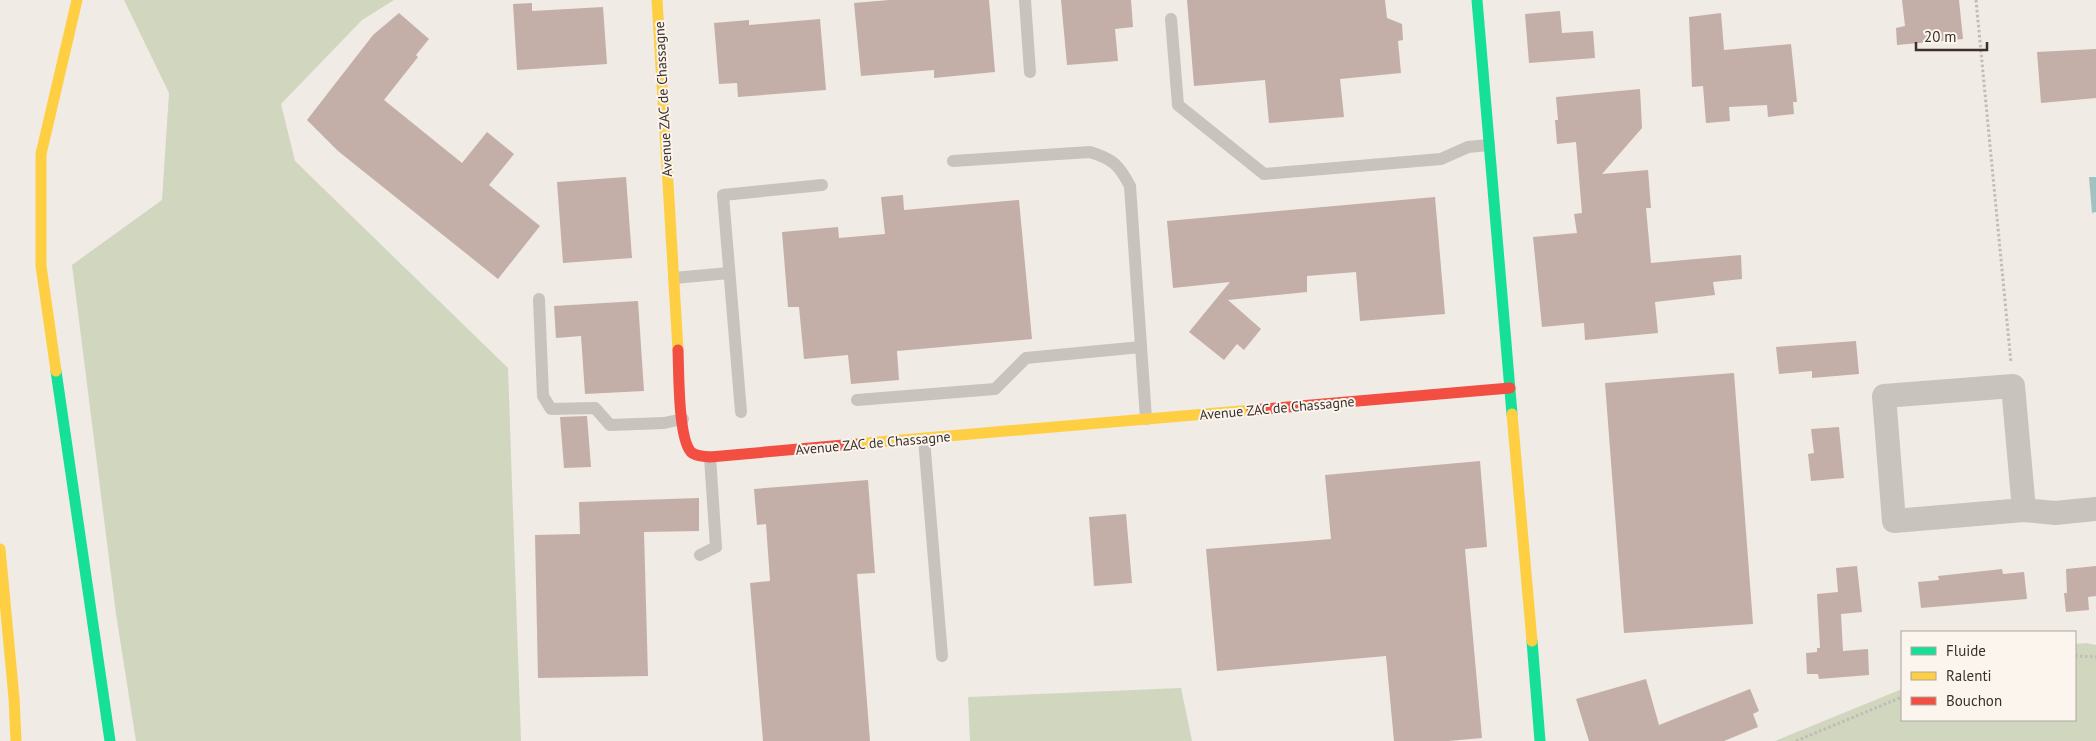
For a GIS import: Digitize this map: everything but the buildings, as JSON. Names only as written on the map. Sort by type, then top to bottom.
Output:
[{"type":"main road","points":[[77,0],[41,154],[41,266],[110,741]]},
{"type":"main road","points":[[60,67],[87,0]]},
{"type":"main road","name":"Avenue ZAC de Chassagne","points":[[657,0],[683,434],[690,450],[696,456],[710,458],[1510,388]]},
{"type":"main road","points":[[1477,0],[1540,741]]},
{"type":"main road","points":[[0,549],[14,698],[16,741]]},
{"type":"street","points":[[2024,510],[2013,386],[1884,396],[1894,521],[2024,510],[2055,512],[2096,509]]},
{"type":"lane","points":[[1025,0],[1030,72]]},
{"type":"lane","points":[[1171,19],[1178,105],[1264,174],[1441,159],[1468,147],[1489,145]]},
{"type":"lane","points":[[953,161],[1090,152],[1108,157],[1121,168],[1130,186],[1146,419]]},
{"type":"lane","points":[[741,412],[723,195],[822,185]]},
{"type":"lane","points":[[674,278],[729,273]]},
{"type":"lane","points":[[539,300],[543,396],[551,409],[595,408],[610,425],[664,423],[683,419]]},
{"type":"lane","points":[[857,400],[995,389],[1026,358],[1141,347]]},
{"type":"lane","points":[[924,438],[942,656]]},
{"type":"lane","points":[[700,555],[716,547],[710,458]]},
{"type":"path","points":[[1976,0],[2013,386]]},
{"type":"path","points":[[2076,656],[2096,657]]},
{"type":"path","points":[[1796,741],[1901,697]]},
{"type":"green space","points":[[124,0],[394,0],[362,20],[281,104],[295,161],[508,368],[521,741],[136,741],[116,614],[72,265],[162,200],[169,93]]},
{"type":"green space","points":[[2076,644],[2096,645],[2096,741],[1775,741],[1901,689],[1901,721],[2076,721]]},
{"type":"green space","points":[[1181,688],[1192,741],[970,741],[968,697]]},
{"type":"water","points":[[2089,177],[2096,177],[2096,212],[2092,213]]},
{"type":"traffic: fast","points":[[1477,0],[1512,414]]},
{"type":"traffic: fast","points":[[56,371],[110,741]]},
{"type":"traffic: fast","points":[[1532,641],[1540,741]]},
{"type":"traffic: slow","points":[[56,371],[41,266],[41,154],[77,0]]},
{"type":"traffic: slow","points":[[657,0],[678,350]]},
{"type":"traffic: slow","points":[[855,444],[1252,410]]},
{"type":"traffic: slow","points":[[1512,414],[1532,641]]},
{"type":"traffic: slow","points":[[0,549],[14,698],[16,741]]},
{"type":"traffic: jam","points":[[678,350],[681,419],[687,444],[693,454],[710,457],[855,444]]},
{"type":"traffic: jam","points":[[1252,410],[1510,388]]}]
